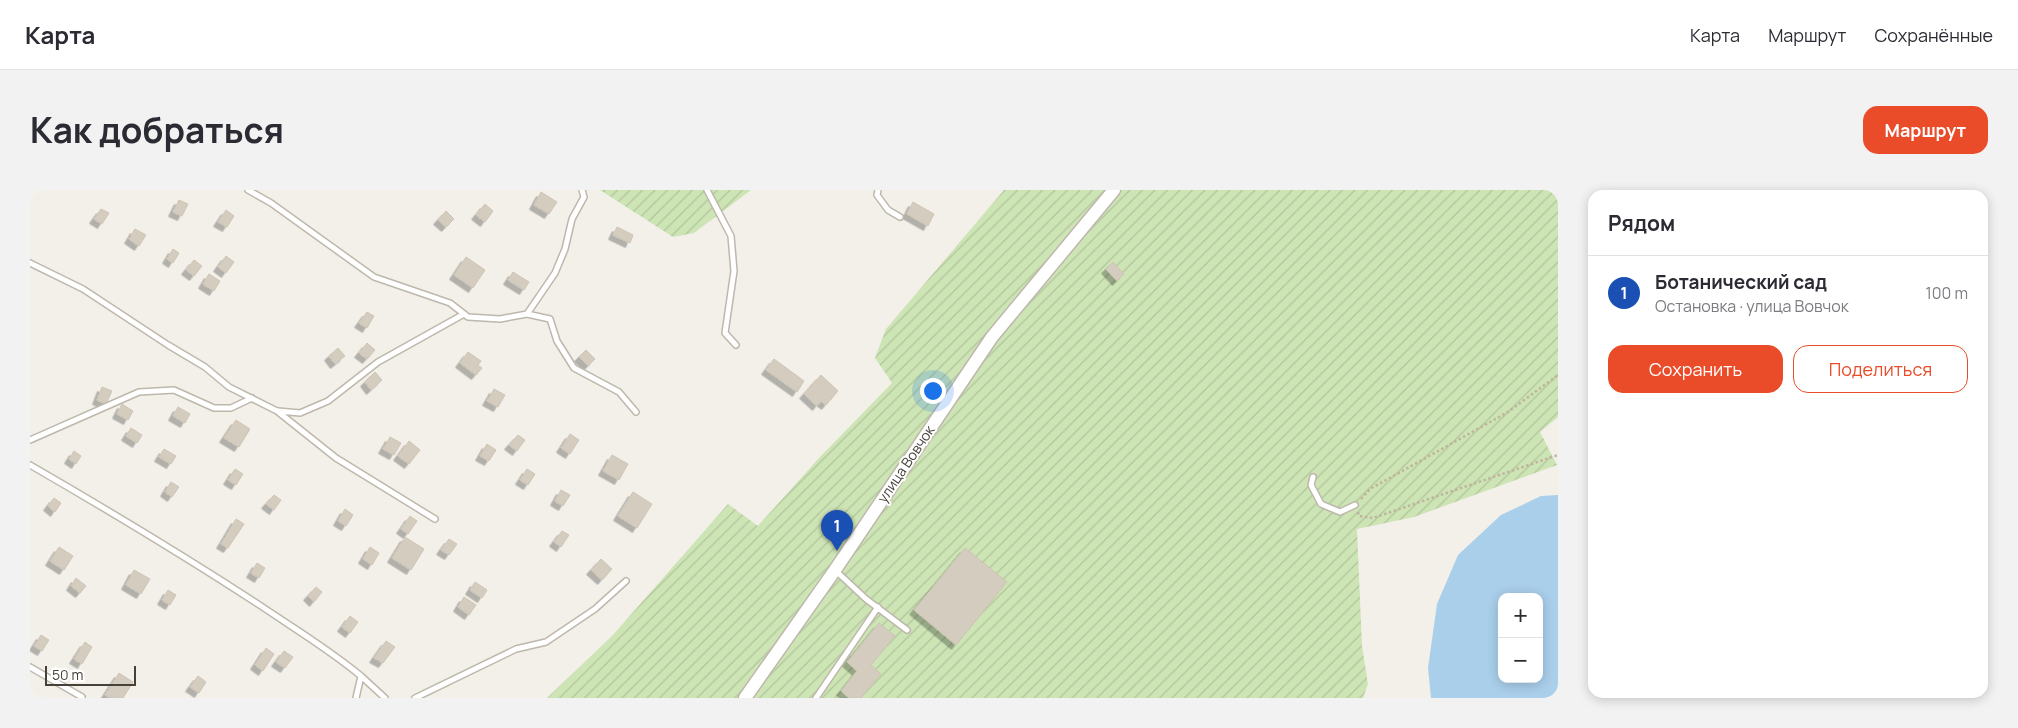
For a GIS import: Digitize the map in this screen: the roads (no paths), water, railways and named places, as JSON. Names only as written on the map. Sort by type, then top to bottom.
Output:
[{"type":"street","name":"улица Вовчок","points":[[745,698],[835,570],[992,337],[1114,190]]},
{"type":"lane","points":[[248,190],[271,203],[374,277],[450,303],[468,317],[500,319],[527,314],[550,319],[558,341],[574,368],[619,392],[636,412]]},
{"type":"lane","points":[[527,314],[555,273],[565,249],[572,219],[584,197],[582,190]]},
{"type":"lane","points":[[707,190],[731,236],[734,271],[725,333],[736,345]]},
{"type":"lane","points":[[878,190],[877,194],[888,210],[900,216]]},
{"type":"lane","points":[[30,263],[83,289],[168,345],[205,366],[229,387],[278,411],[336,458],[435,519]]},
{"type":"lane","points":[[278,411],[300,413],[328,401],[378,362],[464,314]]},
{"type":"lane","points":[[30,440],[138,392],[174,390],[214,408],[231,408],[252,398]]},
{"type":"lane","points":[[30,465],[69,486],[223,581],[336,654],[385,698]]},
{"type":"lane","points":[[1313,477],[1311,485],[1321,504],[1340,512],[1355,505]]},
{"type":"lane","points":[[835,570],[866,599],[907,630]]},
{"type":"lane","points":[[415,698],[516,649],[546,642],[595,609],[626,581]]},
{"type":"lane","points":[[816,698],[878,607]]},
{"type":"lane","points":[[30,667],[82,697]]},
{"type":"lane","points":[[356,698],[362,676]]},
{"type":"water","points":[[1558,495],[1558,698],[1431,698],[1428,668],[1437,604],[1458,555],[1501,515],[1541,496]]},
{"type":"place","name":"Ботанический сад","points":[[837,551]]}]
